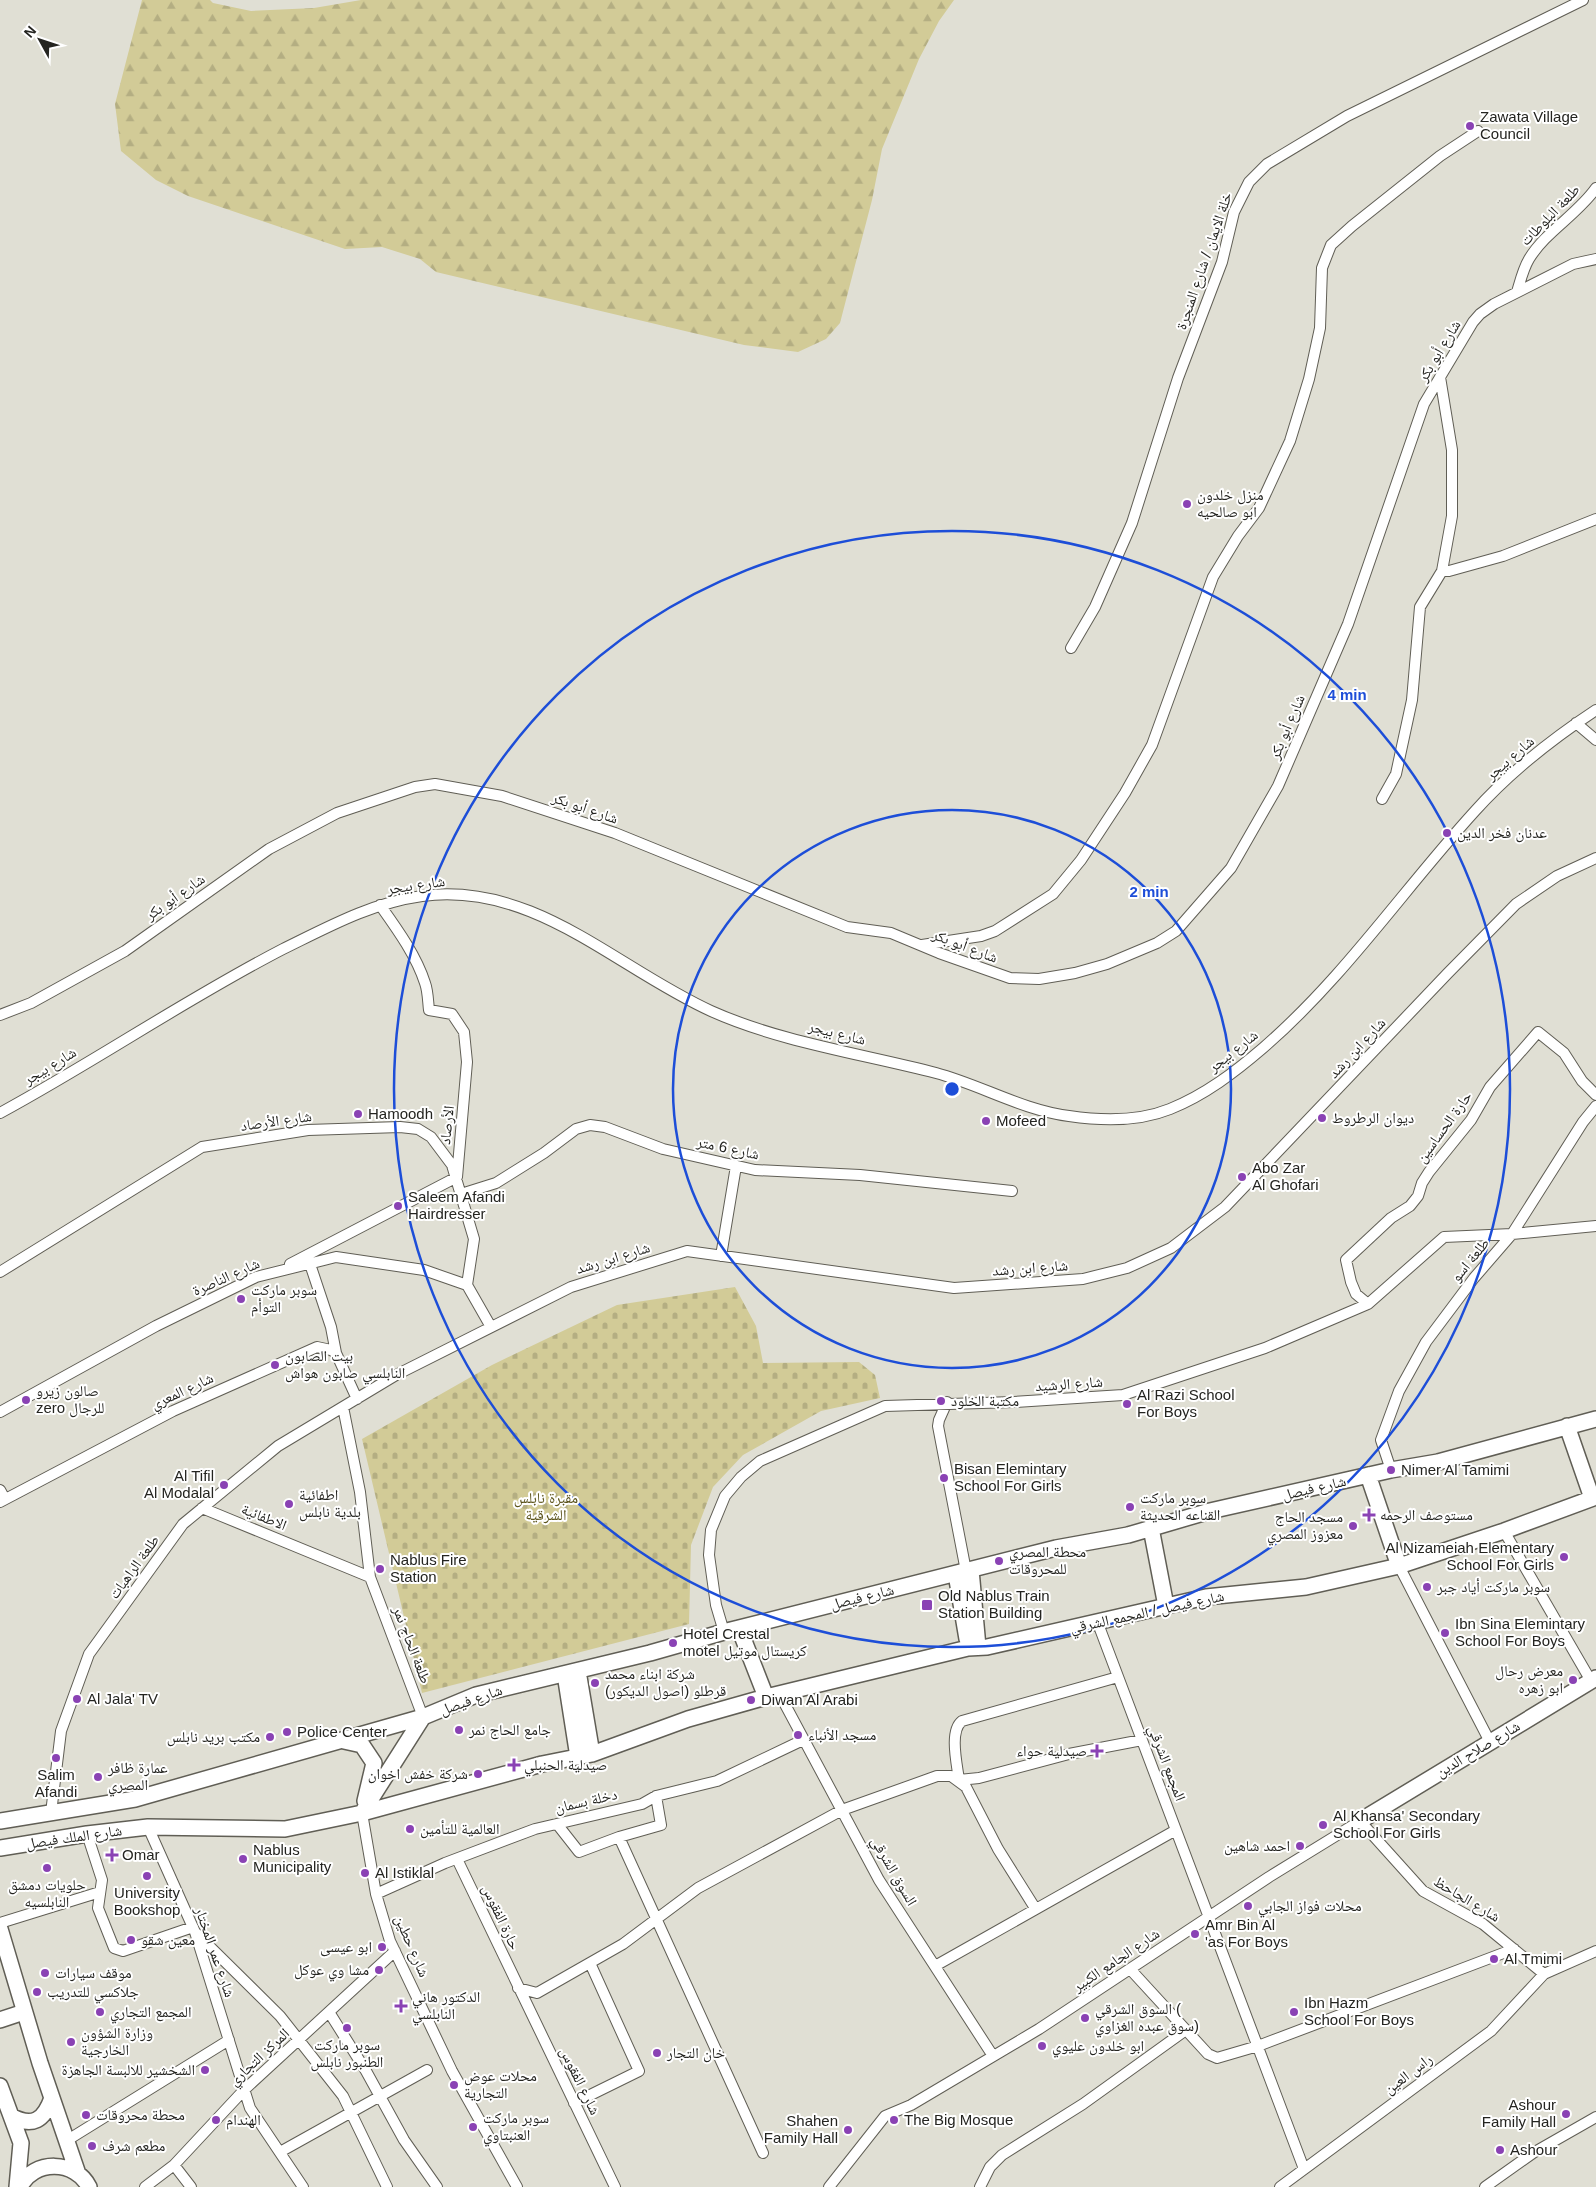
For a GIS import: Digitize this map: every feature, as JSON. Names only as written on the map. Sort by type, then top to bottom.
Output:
[{"type":"main road","name":"شارع فيصل","points":[[135,1800],[423,1717],[476,1695],[1056,1548],[1128,1535],[1210,1511],[1391,1470],[1438,1462],[1596,1419]]},
{"type":"main road","points":[[1567,1426],[1594,1497]]},
{"type":"main road","points":[[1368,1475],[1399,1566]]},
{"type":"main road","name":"شارع فيصل / المجمع الشرقي","points":[[362,1813],[542,1764],[585,1755],[688,1719],[773,1696],[973,1648],[1206,1597],[1306,1588],[1399,1566],[1504,1531],[1594,1497]]},
{"type":"main road","points":[[1151,1528],[1166,1606]]},
{"type":"main road","points":[[965,1572],[973,1648]]},
{"type":"main road","points":[[739,1628],[773,1696]]},
{"type":"main road","points":[[572,1672],[585,1755]]},
{"type":"main road","name":"شارع صلاح الدين","points":[[1360,1821],[1593,1679]]},
{"type":"main road","points":[[362,1813],[423,1717]]},
{"type":"main road","points":[[341,1740],[362,1745],[374,1763],[362,1813]]},
{"type":"main road","name":"شارع الملك فيصل","points":[[0,1822],[135,1800]]},
{"type":"main road","name":"شارع الملك فيصل","points":[[0,1848],[87,1834],[148,1827],[285,1829],[362,1813]]},
{"type":"main road","points":[[0,1930],[24,2012],[66,2141],[78,2174],[89,2187]]},
{"type":"main road","points":[[0,2020],[24,2012]]},
{"type":"main road","points":[[0,2086],[21,2143],[18,2187]]},
{"type":"main road","points":[[11,2116],[20,2121],[30,2123],[44,2114],[52,2098]]},
{"type":"main road","points":[[18,2187],[30,2174],[42,2168],[61,2167],[78,2174]]},
{"type":"street","name":"خلة الايمان / شارع المنجرة","points":[[1071,648],[1095,607],[1132,523],[1178,378],[1222,262],[1234,212],[1249,182],[1267,164],[1347,116],[1583,0]]},
{"type":"street","points":[[921,945],[981,936],[994,931],[1053,894],[1082,860],[1125,793],[1152,745],[1213,577],[1238,536],[1259,508],[1290,441],[1309,379],[1320,328],[1322,268],[1331,245],[1440,156],[1478,131]]},
{"type":"street","name":"طلعة البلوطات","points":[[1516,292],[1528,260],[1544,239],[1574,212],[1596,188]]},
{"type":"street","name":"شارع أبو بكر","points":[[0,1015],[31,1003],[125,951],[270,849],[336,813],[425,784],[445,784],[502,796],[615,833],[848,927],[891,933],[1010,978],[1039,979],[1069,975],[1107,964],[1157,943],[1176,931],[1232,868],[1278,786],[1348,624],[1424,404],[1480,314],[1516,292],[1573,264],[1596,259]]},
{"type":"street","points":[[1382,800],[1396,774],[1412,700],[1420,608],[1442,571],[1452,516],[1452,450],[1440,377]]},
{"type":"street","points":[[1442,571],[1449,571],[1503,556],[1596,519]]},
{"type":"street","name":"شارع بيجر","points":[[4,1111],[242,970],[344,918],[380,906],[419,897],[444,894],[472,896],[515,905],[546,917],[577,932],[677,994],[715,1013],[750,1025],[802,1040],[942,1074],[1037,1110],[1066,1116],[1103,1120],[1146,1117],[1170,1109],[1218,1083],[1242,1066],[1280,1033],[1327,988],[1477,809],[1532,757],[1596,710]]},
{"type":"street","points":[[1576,723],[1596,740]]},
{"type":"street","name":"شارع ابن رشد","points":[[343,1407],[396,1375],[571,1287],[687,1251],[954,1288],[1083,1279],[1127,1268],[1171,1248],[1225,1207],[1516,904],[1557,876],[1596,858]]},
{"type":"street","name":"الأرصاد","points":[[380,906],[418,967],[426,984],[429,1010],[452,1014],[464,1032],[467,1062],[457,1177]]},
{"type":"street","name":"حارة الحساسين","points":[[1368,1304],[1356,1294],[1353,1288],[1346,1260],[1391,1218],[1410,1206],[1429,1172],[1471,1120],[1490,1087],[1538,1032],[1564,1053],[1582,1081],[1596,1095]]},
{"type":"street","name":"طلعة اسو","points":[[1391,1470],[1381,1440],[1398,1391],[1426,1342],[1474,1278],[1512,1234],[1583,1122],[1596,1106]]},
{"type":"street","name":"شارع 6 متر","points":[[461,1194],[496,1183],[544,1153],[576,1129],[590,1125],[605,1127],[663,1149],[755,1170],[860,1175],[1012,1190]]},
{"type":"street","name":"شارع الأرصاد","points":[[0,1272],[202,1147],[308,1130],[410,1128],[425,1133],[438,1144],[452,1165],[457,1177],[474,1239],[467,1285]]},
{"type":"street","points":[[722,1256],[736,1166]]},
{"type":"street","points":[[274,1273],[457,1177]]},
{"type":"street","name":"شارع الرشيد","points":[[724,1632],[716,1605],[709,1555],[711,1530],[725,1496],[745,1473],[760,1461],[885,1406],[947,1402],[1014,1402],[1123,1395],[1265,1348],[1368,1304],[1444,1237],[1512,1234],[1596,1226]]},
{"type":"street","name":"شارع الناصرة","points":[[0,1412],[156,1326],[256,1277],[336,1257],[424,1270],[467,1285]]},
{"type":"street","points":[[310,1264],[331,1327],[336,1353],[357,1399]]},
{"type":"street","points":[[467,1285],[491,1327]]},
{"type":"street","name":"شارع المعري","points":[[2,1497],[173,1411],[305,1352],[323,1347],[336,1353]]},
{"type":"street","points":[[947,1402],[938,1426],[965,1572]]},
{"type":"street","name":"طلعة الراهبات","points":[[51,1813],[61,1730],[89,1654],[184,1524],[278,1446],[343,1407]]},
{"type":"street","name":"طلعة الحاج نمر","points":[[343,1407],[360,1492],[370,1577],[423,1717]]},
{"type":"street","name":"الاطفائية","points":[[202,1508],[370,1577]]},
{"type":"street","points":[[1504,1531],[1593,1679]]},
{"type":"street","points":[[1399,1566],[1490,1742]]},
{"type":"street","name":"المجمع الشرقي","points":[[1097,1621],[1304,2169]]},
{"type":"street","points":[[959,1780],[954,1735],[956,1727],[962,1721],[1118,1677]]},
{"type":"street","name":"السوق الشرقي","points":[[773,1696],[803,1740],[878,1880],[993,2056]]},
{"type":"street","name":"دخلة بسمان","points":[[376,1894],[456,1859],[535,1829],[642,1804],[656,1796],[717,1781],[803,1740]]},
{"type":"street","points":[[959,1780],[979,1778],[1069,1754],[1142,1740]]},
{"type":"street","points":[[518,1988],[537,1993],[623,1944],[698,1888],[842,1810],[937,1776],[951,1776],[959,1780],[966,1787],[998,1849],[1035,1908]]},
{"type":"street","points":[[557,1824],[579,1852],[619,1837],[661,1825],[656,1796]]},
{"type":"street","name":"شارع حطين","points":[[362,1813],[376,1894],[395,1951],[452,2071],[517,2187]]},
{"type":"street","name":"شارع الجامع الكبير","points":[[829,2187],[885,2116],[911,2105],[1039,2029],[1269,1876],[1360,1821]]},
{"type":"street","name":"شارع الجاحظ","points":[[1360,1821],[1423,1892],[1483,1924],[1544,1974]]},
{"type":"street","name":"شارع عمر المختار","points":[[148,1827],[194,1930],[250,2108],[303,2187]]},
{"type":"street","points":[[935,1966],[1176,1830]]},
{"type":"street","points":[[87,1834],[102,1880],[98,1908],[114,1948],[123,1951],[194,1930],[280,2016],[343,2096],[387,2187]]},
{"type":"street","points":[[619,1837],[763,2153]]},
{"type":"street","name":"حارة الفقوس","points":[[456,1859],[518,1988]]},
{"type":"street","points":[[0,1923],[100,1892]]},
{"type":"street","points":[[1130,1969],[1208,2054],[1217,2058],[1258,2046],[1514,1949]]},
{"type":"street","name":"المركز التجاري","points":[[145,2187],[174,2165],[244,2090],[395,1951]]},
{"type":"street","points":[[1544,1974],[1596,1952]]},
{"type":"street","points":[[574,2103],[639,2071],[590,1963]]},
{"type":"street","name":"راس العين","points":[[1280,2187],[1491,2031],[1544,1974]]},
{"type":"street","name":"شارع الفقوس","points":[[518,1988],[615,2187]]},
{"type":"street","points":[[329,2012],[404,2140],[437,2187]]},
{"type":"street","points":[[980,2187],[990,2167],[1002,2155],[1083,2104],[1186,2030]]},
{"type":"street","points":[[66,2141],[229,2040]]},
{"type":"street","points":[[280,2152],[427,2070]]},
{"type":"street","points":[[1485,2187],[1533,2153],[1596,2117]]},
{"type":"street","points":[[174,2165],[191,2187]]},
{"type":"green space","points":[[142,0],[210,0],[213,3],[251,11],[314,8],[361,0],[954,0],[939,21],[919,59],[882,149],[872,200],[840,323],[826,339],[798,352],[744,345],[436,272],[420,259],[382,247],[345,249],[188,196],[156,180],[121,151],[115,104]]},
{"type":"green space","name":"مقبرة نابلس الشرقية","points":[[735,1287],[756,1326],[763,1363],[859,1362],[875,1375],[880,1398],[821,1411],[743,1455],[713,1487],[691,1545],[689,1624],[422,1693],[362,1439],[492,1365],[617,1305]]},
{"type":"place","name":"Zawata Village Council","points":[[1470,126]]},
{"type":"place","name":"منزل خلدون ابو صالحيه","points":[[1187,504]]},
{"type":"place","name":"عدنان فخر الدين","points":[[1447,833]]},
{"type":"place","name":"Hamoodh","points":[[358,1114]]},
{"type":"place","name":"ديوان الرطروط","points":[[1322,1118]]},
{"type":"place","name":"Mofeed","points":[[986,1121]]},
{"type":"place","name":"Abo Zar Al Ghofari","points":[[1242,1177]]},
{"type":"place","name":"Saleem Afandi Hairdresser","points":[[398,1206]]},
{"type":"place","name":"سوبر ماركت التوأم","points":[[241,1299]]},
{"type":"place","name":"بيت الصابون النابلسي صابون هواش","points":[[275,1365]]},
{"type":"place","name":"صالون زيرو zero للرجال","points":[[26,1400]]},
{"type":"place","name":"مكتبة الخلود","points":[[941,1401]]},
{"type":"place","name":"Al Razi School For Boys","points":[[1127,1404]]},
{"type":"place","name":"Nimer Al Tamimi","points":[[1391,1470]]},
{"type":"place","name":"Bisan Elemintary School For Girls","points":[[944,1478]]},
{"type":"place","name":"Al Tifil Al Modalal","points":[[224,1485]]},
{"type":"place","name":"اطفائية بلدية نابلس","points":[[289,1504]]},
{"type":"place","name":"سوبر ماركت القناعه الحديثة","points":[[1130,1507]]},
{"type":"place","name":"مستوصف الرحمه","points":[[1369,1515]]},
{"type":"place","name":"مسجد الحاج معزوز المصري","points":[[1353,1526]]},
{"type":"place","name":"Al Nizameiah Elementary School For Girls","points":[[1564,1557]]},
{"type":"place","name":"محطة المصري للمحروقات","points":[[999,1561]]},
{"type":"place","name":"Nablus Fire Station","points":[[380,1569]]},
{"type":"place","name":"سوبر ماركت أياد جبر","points":[[1427,1587]]},
{"type":"place","name":"Old Nablus Train Station Building","points":[[927,1605]]},
{"type":"place","name":"Ibn Sina Elemintary School For Boys","points":[[1445,1633]]},
{"type":"place","name":"Hotel Crestal motel كريستال موتيل","points":[[673,1643]]},
{"type":"place","name":"معرض رحال ابو زهره","points":[[1573,1680]]},
{"type":"place","name":"شركة ابناء محمد قرطلو (اصول الديكور)","points":[[595,1683]]},
{"type":"place","name":"Al Jala' TV","points":[[77,1699]]},
{"type":"place","name":"Diwan Al Arabi","points":[[751,1700]]},
{"type":"place","name":"جامع الحاج نمر","points":[[459,1730]]},
{"type":"place","name":"Police Center","points":[[287,1732]]},
{"type":"place","name":"مسجد الأنباء","points":[[798,1735]]},
{"type":"place","name":"مكتب بريد نابلس","points":[[270,1737]]},
{"type":"place","name":"صيدلية حواء","points":[[1097,1751]]},
{"type":"place","name":"Salim Afandi","points":[[56,1758]]},
{"type":"place","name":"صيدلية الحنبلي","points":[[514,1765]]},
{"type":"place","name":"شركة خفش اخوان","points":[[478,1774]]},
{"type":"place","name":"عمارة ظافر المصري","points":[[98,1777]]},
{"type":"place","name":"Al Khansa' Secondary School For Girls","points":[[1323,1825]]},
{"type":"place","name":"العالمية للتأمين","points":[[410,1829]]},
{"type":"place","name":"احمد شاهين","points":[[1300,1846]]},
{"type":"place","name":"Omar","points":[[112,1855]]},
{"type":"place","name":"Nablus Municipality","points":[[243,1859]]},
{"type":"place","name":"حلويات دمشق النابلسيه","points":[[47,1868]]},
{"type":"place","name":"Al Istiklal","points":[[365,1873]]},
{"type":"place","name":"University Bookshop","points":[[147,1876]]},
{"type":"place","name":"محلات فواز الجابي","points":[[1248,1906]]},
{"type":"place","name":"Amr Bin Al 'as For Boys","points":[[1195,1934]]},
{"type":"place","name":"معين شقو","points":[[131,1940]]},
{"type":"place","name":"ابو عيسى","points":[[382,1947]]},
{"type":"place","name":"Al Tmimi","points":[[1494,1959]]},
{"type":"place","name":"مشا وي عوكل","points":[[379,1970]]},
{"type":"place","name":"موقف سيارات","points":[[45,1973]]},
{"type":"place","name":"جلاكسي للتدريب","points":[[37,1992]]},
{"type":"place","name":"الدكتور هاني النابلسي","points":[[401,2006]]},
{"type":"place","name":"المجمع التجاري","points":[[100,2012]]},
{"type":"place","name":"Ibn Hazm School For Boys","points":[[1294,2012]]},
{"type":"place","name":"السوق الشرقي ( سوق عبده الغزاوي)","points":[[1085,2018]]},
{"type":"place","name":"سوبر ماركت الطنبور نابلس","points":[[347,2028]]},
{"type":"place","name":"وزارة الشؤون الخارجية","points":[[71,2042]]},
{"type":"place","name":"ابو خلدون عليوي","points":[[1042,2046]]},
{"type":"place","name":"خان التجار","points":[[657,2053]]},
{"type":"place","name":"الشخشير للالبسة الجاهزة","points":[[205,2070]]},
{"type":"place","name":"محلات عوض التجارية","points":[[454,2085]]},
{"type":"place","name":"Ashour Family Hall","points":[[1566,2114]]},
{"type":"place","name":"محطة محروقات","points":[[86,2115]]},
{"type":"place","name":"الهندام","points":[[216,2120]]},
{"type":"place","name":"The Big Mosque","points":[[894,2120]]},
{"type":"place","name":"سوبر ماركت العنبتاوي","points":[[473,2127]]},
{"type":"place","name":"Shahen Family Hall","points":[[848,2130]]},
{"type":"place","name":"مطعم شرف","points":[[92,2146]]},
{"type":"place","name":"Ashour","points":[[1500,2150]]}]
